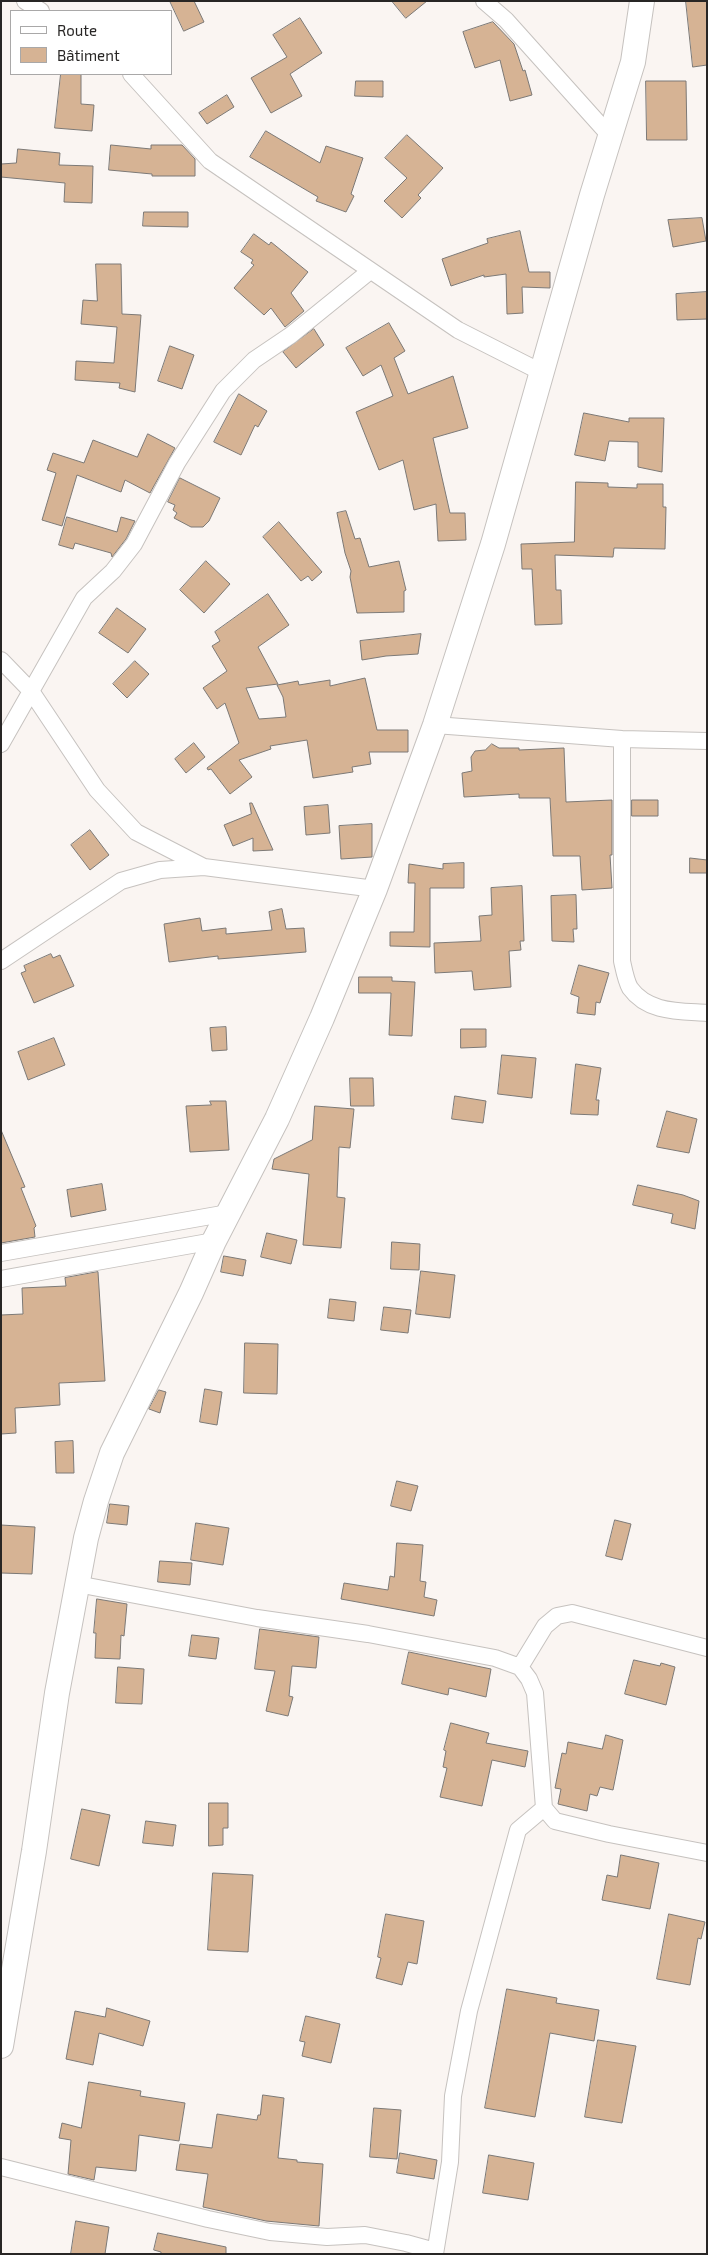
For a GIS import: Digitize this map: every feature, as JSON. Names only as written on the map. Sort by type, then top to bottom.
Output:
[{"type":"street","points":[[25,1],[38,10]]},
{"type":"street","points":[[484,1],[506,20],[610,136]]},
{"type":"street","points":[[1,2046],[34,1851],[57,1693],[77,1584],[96,1501],[112,1453],[192,1293],[214,1241],[284,1102],[322,1018],[375,889],[436,725],[493,544],[610,136],[634,62],[642,1]]},
{"type":"street","points":[[132,75],[210,161],[458,330],[541,372]]},
{"type":"street","points":[[1,744],[84,598],[113,571],[134,544],[177,463],[223,391],[254,360],[291,335],[370,271]]},
{"type":"street","points":[[1,660],[32,691],[98,790],[136,832],[204,867]]},
{"type":"street","points":[[436,725],[622,739],[707,741]]},
{"type":"street","points":[[622,739],[622,961],[629,987],[643,1002],[661,1009],[707,1013]]},
{"type":"street","points":[[1,962],[120,881],[160,870],[204,867],[375,889]]},
{"type":"street","points":[[1,1253],[228,1214]]},
{"type":"street","points":[[1,1279],[214,1241]]},
{"type":"street","points":[[77,1584],[257,1618],[368,1634],[494,1658],[520,1667],[529,1679],[535,1694],[540,1781],[544,1808],[555,1821],[609,1834],[707,1853]]},
{"type":"street","points":[[520,1667],[545,1626],[556,1616],[572,1613],[707,1648]]},
{"type":"street","points":[[1,2167],[208,2219],[270,2232],[327,2237],[364,2235],[406,2243],[435,2253],[450,2162],[453,2096],[469,2011],[518,1830],[544,1808]]},
{"type":"building","points":[[170,1],[194,1],[204,22],[184,31]]},
{"type":"building","points":[[392,1],[427,1],[406,18]]},
{"type":"building","points":[[686,1],[707,1],[707,65],[693,67]]},
{"type":"building","points":[[300,18],[322,53],[290,74],[302,96],[271,113],[251,78],[287,57],[273,35]]},
{"type":"building","points":[[493,22],[514,44],[523,71],[525,70],[532,95],[510,101],[500,60],[475,68],[463,32]]},
{"type":"building","points":[[61,75],[81,75],[81,104],[94,105],[92,131],[55,128]]},
{"type":"building","points":[[356,81],[383,81],[383,97],[355,96]]},
{"type":"building","points":[[646,81],[686,81],[687,140],[647,140]]},
{"type":"building","points":[[227,95],[234,107],[207,124],[199,113]]},
{"type":"building","points":[[266,131],[320,163],[326,146],[363,158],[351,194],[354,196],[346,212],[316,201],[318,197],[250,157]]},
{"type":"building","points":[[407,135],[443,168],[418,195],[421,198],[402,218],[384,201],[407,178],[385,158]]},
{"type":"building","points":[[111,145],[151,149],[151,145],[182,145],[195,159],[195,176],[152,176],[152,174],[109,170]]},
{"type":"building","points":[[18,149],[60,153],[59,165],[93,166],[92,203],[64,202],[65,183],[1,177],[1,164],[16,163]]},
{"type":"building","points":[[144,212],[188,212],[188,227],[143,226]]},
{"type":"building","points":[[702,218],[706,241],[673,247],[668,220]]},
{"type":"building","points":[[520,231],[529,272],[550,272],[550,288],[522,287],[523,313],[507,314],[506,274],[484,277],[484,275],[451,286],[442,259],[488,243],[487,239]]},
{"type":"building","points":[[254,234],[269,245],[271,242],[308,272],[291,293],[304,311],[285,327],[271,308],[264,315],[234,288],[254,265],[251,263],[253,260],[241,252]]},
{"type":"building","points":[[96,264],[121,264],[122,314],[141,315],[135,392],[119,388],[120,383],[75,380],[76,361],[114,363],[117,327],[81,324],[83,300],[97,301]]},
{"type":"building","points":[[707,292],[707,319],[677,320],[676,294]]},
{"type":"building","points":[[389,323],[405,351],[394,358],[408,394],[453,376],[468,428],[433,438],[450,513],[465,513],[466,540],[438,541],[436,504],[414,510],[403,460],[379,470],[356,412],[393,396],[381,365],[363,376],[346,348]]},
{"type":"building","points":[[314,329],[324,345],[296,368],[283,352]]},
{"type":"building","points":[[170,346],[194,355],[182,389],[158,381]]},
{"type":"building","points":[[239,394],[267,411],[258,427],[255,425],[241,455],[214,442]]},
{"type":"building","points":[[584,413],[629,422],[629,418],[664,418],[662,472],[638,467],[638,442],[609,441],[605,461],[575,455]]},
{"type":"building","points":[[148,434],[175,448],[150,493],[125,480],[121,492],[77,475],[62,526],[42,520],[56,473],[47,470],[53,453],[84,463],[93,440],[137,457]]},
{"type":"building","points":[[180,478],[220,498],[209,521],[203,527],[191,527],[174,518],[177,513],[173,510],[175,505],[168,502]]},
{"type":"building","points":[[576,482],[608,483],[608,487],[637,488],[637,484],[663,484],[663,507],[666,507],[665,549],[614,548],[613,557],[555,555],[556,590],[561,590],[562,624],[535,625],[532,569],[522,569],[521,544],[574,542]]},
{"type":"building","points":[[346,511],[355,539],[360,538],[369,567],[399,561],[406,590],[404,591],[404,612],[357,613],[350,577],[351,571],[345,553],[337,513]]},
{"type":"building","points":[[67,517],[117,532],[121,517],[135,521],[126,539],[112,557],[111,553],[75,543],[73,549],[59,545]]},
{"type":"building","points":[[279,522],[322,572],[312,581],[308,576],[301,581],[263,537]]},
{"type":"building","points":[[206,561],[230,584],[204,613],[180,590]]},
{"type":"building","points":[[268,594],[289,625],[258,647],[278,684],[246,688],[259,719],[286,717],[283,697],[277,685],[298,681],[299,685],[330,680],[330,686],[365,678],[377,730],[408,730],[408,752],[369,752],[371,764],[352,767],[353,772],[313,778],[307,740],[270,746],[271,749],[239,760],[252,777],[230,794],[211,769],[208,770],[207,768],[239,743],[225,703],[217,709],[203,688],[227,671],[212,646],[220,641],[215,632]]},
{"type":"building","points":[[117,608],[146,629],[128,653],[99,633]]},
{"type":"building","points":[[421,634],[418,654],[362,660],[360,641]]},
{"type":"building","points":[[135,661],[149,674],[127,698],[113,684]]},
{"type":"building","points":[[194,743],[205,757],[186,773],[175,759]]},
{"type":"building","points":[[492,744],[499,748],[519,748],[519,750],[564,748],[566,802],[612,800],[612,855],[610,855],[612,888],[582,890],[580,856],[553,856],[550,798],[519,798],[519,794],[464,797],[462,773],[472,771],[471,757],[475,751],[485,750]]},
{"type":"building","points":[[632,800],[658,800],[658,816],[632,816]]},
{"type":"building","points":[[250,803],[252,803],[273,850],[253,851],[253,838],[233,846],[224,825],[251,814]]},
{"type":"building","points":[[328,805],[330,833],[306,835],[304,807]]},
{"type":"building","points":[[372,824],[372,857],[341,859],[339,826]]},
{"type":"building","points":[[90,830],[109,855],[90,870],[71,845]]},
{"type":"building","points":[[690,858],[707,860],[707,873],[690,873]]},
{"type":"building","points":[[464,863],[464,888],[430,888],[430,947],[390,946],[390,932],[414,932],[415,883],[408,883],[409,864],[443,869],[443,864]]},
{"type":"building","points":[[522,886],[524,941],[520,941],[521,950],[509,951],[511,987],[474,990],[472,971],[435,973],[434,943],[481,941],[479,916],[492,915],[491,888]]},
{"type":"building","points":[[576,895],[577,929],[573,929],[574,942],[552,941],[551,896]]},
{"type":"building","points":[[282,909],[286,929],[304,928],[306,952],[218,959],[218,956],[169,962],[164,924],[200,918],[202,931],[226,928],[226,934],[272,930],[269,912]]},
{"type":"building","points":[[51,954],[53,958],[60,955],[74,986],[34,1003],[21,973],[26,971],[24,966]]},
{"type":"building","points":[[579,965],[609,973],[600,1003],[596,1002],[595,1015],[577,1013],[579,997],[571,994]]},
{"type":"building","points":[[359,977],[392,977],[392,981],[415,982],[412,1036],[389,1035],[391,993],[359,993]]},
{"type":"building","points":[[226,1027],[227,1050],[212,1051],[210,1028]]},
{"type":"building","points":[[461,1029],[486,1029],[486,1047],[461,1048]]},
{"type":"building","points":[[54,1038],[65,1065],[28,1080],[18,1052]]},
{"type":"building","points":[[502,1055],[536,1058],[532,1098],[498,1094]]},
{"type":"building","points":[[576,1064],[601,1068],[596,1100],[599,1100],[598,1115],[571,1114]]},
{"type":"building","points":[[350,1078],[373,1078],[374,1106],[351,1106]]},
{"type":"building","points":[[455,1096],[486,1101],[483,1123],[452,1119]]},
{"type":"building","points":[[210,1101],[226,1101],[229,1150],[190,1152],[186,1106],[211,1105]]},
{"type":"building","points":[[315,1106],[354,1109],[350,1148],[339,1147],[337,1197],[345,1198],[341,1248],[303,1245],[309,1174],[272,1169],[274,1159],[312,1140]]},
{"type":"building","points":[[667,1111],[697,1119],[689,1153],[657,1147]]},
{"type":"building","points":[[1,1130],[25,1187],[21,1188],[36,1226],[34,1228],[35,1237],[1,1243]]},
{"type":"building","points":[[102,1184],[106,1210],[71,1217],[67,1190]]},
{"type":"building","points":[[638,1185],[683,1195],[699,1201],[695,1229],[671,1223],[673,1214],[633,1205]]},
{"type":"building","points":[[267,1233],[297,1240],[291,1264],[261,1257]]},
{"type":"building","points":[[392,1242],[420,1244],[419,1270],[391,1269]]},
{"type":"building","points":[[224,1256],[246,1260],[243,1276],[221,1272]]},
{"type":"building","points":[[421,1271],[455,1275],[450,1318],[416,1314]]},
{"type":"building","points":[[98,1272],[105,1381],[59,1383],[60,1405],[15,1408],[16,1433],[1,1434],[1,1315],[23,1314],[22,1288],[66,1286],[65,1278]]},
{"type":"building","points":[[330,1299],[356,1302],[354,1321],[328,1318]]},
{"type":"building","points":[[384,1307],[411,1310],[408,1333],[381,1330]]},
{"type":"building","points":[[245,1343],[278,1344],[277,1394],[244,1393]]},
{"type":"building","points":[[205,1389],[222,1392],[217,1425],[200,1422]]},
{"type":"building","points":[[159,1390],[166,1392],[160,1413],[149,1409]]},
{"type":"building","points":[[73,1441],[74,1473],[56,1473],[55,1442]]},
{"type":"building","points":[[397,1481],[418,1486],[411,1511],[391,1506]]},
{"type":"building","points":[[110,1504],[129,1506],[127,1525],[107,1523]]},
{"type":"building","points":[[615,1520],[631,1524],[622,1560],[606,1556]]},
{"type":"building","points":[[196,1523],[229,1528],[223,1565],[191,1560]]},
{"type":"building","points":[[1,1525],[35,1527],[32,1574],[1,1573]]},
{"type":"building","points":[[397,1543],[423,1545],[420,1581],[426,1582],[424,1597],[437,1600],[434,1616],[341,1599],[344,1583],[388,1590],[390,1576],[394,1577]]},
{"type":"building","points":[[160,1561],[192,1563],[190,1585],[158,1582]]},
{"type":"building","points":[[97,1599],[127,1604],[124,1636],[121,1635],[120,1659],[95,1658],[96,1633],[94,1633]]},
{"type":"building","points":[[260,1629],[319,1637],[316,1668],[292,1666],[289,1696],[293,1697],[288,1716],[266,1711],[275,1671],[255,1669]]},
{"type":"building","points":[[192,1635],[219,1638],[216,1659],[189,1656]]},
{"type":"building","points":[[409,1652],[491,1669],[486,1697],[449,1688],[448,1695],[402,1684]]},
{"type":"building","points":[[634,1660],[660,1666],[661,1663],[675,1667],[666,1705],[625,1694]]},
{"type":"building","points":[[118,1667],[144,1669],[142,1704],[116,1703]]},
{"type":"building","points":[[451,1723],[489,1733],[486,1743],[528,1751],[525,1767],[492,1760],[482,1806],[440,1797],[447,1768],[443,1767],[446,1751],[444,1750]]},
{"type":"building","points":[[606,1735],[623,1740],[613,1790],[600,1787],[597,1796],[590,1794],[587,1811],[558,1804],[561,1789],[555,1788],[562,1753],[566,1754],[568,1742],[602,1749]]},
{"type":"building","points":[[209,1803],[228,1803],[228,1828],[223,1828],[223,1845],[209,1846]]},
{"type":"building","points":[[82,1809],[110,1815],[99,1866],[71,1859]]},
{"type":"building","points":[[146,1821],[176,1825],[173,1846],[143,1843]]},
{"type":"building","points":[[621,1855],[659,1863],[650,1909],[602,1900],[607,1875],[617,1877]]},
{"type":"building","points":[[213,1873],[253,1875],[248,1952],[208,1950]]},
{"type":"building","points":[[386,1914],[424,1921],[417,1964],[408,1962],[402,1985],[376,1978],[381,1958],[378,1957]]},
{"type":"building","points":[[669,1914],[705,1922],[701,1939],[698,1938],[690,1985],[657,1979]]},
{"type":"building","points":[[507,1989],[557,1998],[556,2003],[599,2010],[594,2041],[550,2033],[535,2117],[485,2108]]},
{"type":"building","points":[[107,2008],[150,2021],[143,2046],[99,2033],[93,2065],[66,2059],[75,2011],[105,2017]]},
{"type":"building","points":[[306,2016],[340,2024],[331,2063],[302,2056],[305,2042],[300,2041]]},
{"type":"building","points":[[598,2040],[636,2046],[622,2123],[585,2117]]},
{"type":"building","points":[[89,2082],[141,2091],[140,2096],[185,2103],[179,2141],[139,2135],[136,2171],[96,2167],[94,2180],[68,2174],[71,2140],[59,2138],[62,2123],[81,2128]]},
{"type":"building","points":[[263,2095],[284,2098],[278,2158],[323,2164],[319,2226],[266,2221],[203,2207],[208,2174],[176,2170],[180,2144],[212,2148],[217,2114],[257,2120],[258,2115],[260,2115]]},
{"type":"building","points":[[374,2108],[401,2110],[397,2159],[370,2157]]},
{"type":"building","points":[[400,2153],[437,2160],[434,2179],[397,2173]]},
{"type":"building","points":[[489,2155],[534,2163],[528,2200],[483,2193]]},
{"type":"building","points":[[76,2221],[109,2227],[105,2254],[71,2254]]},
{"type":"building","points":[[158,2233],[226,2247],[226,2254],[161,2254],[161,2252],[154,2250]]}]
